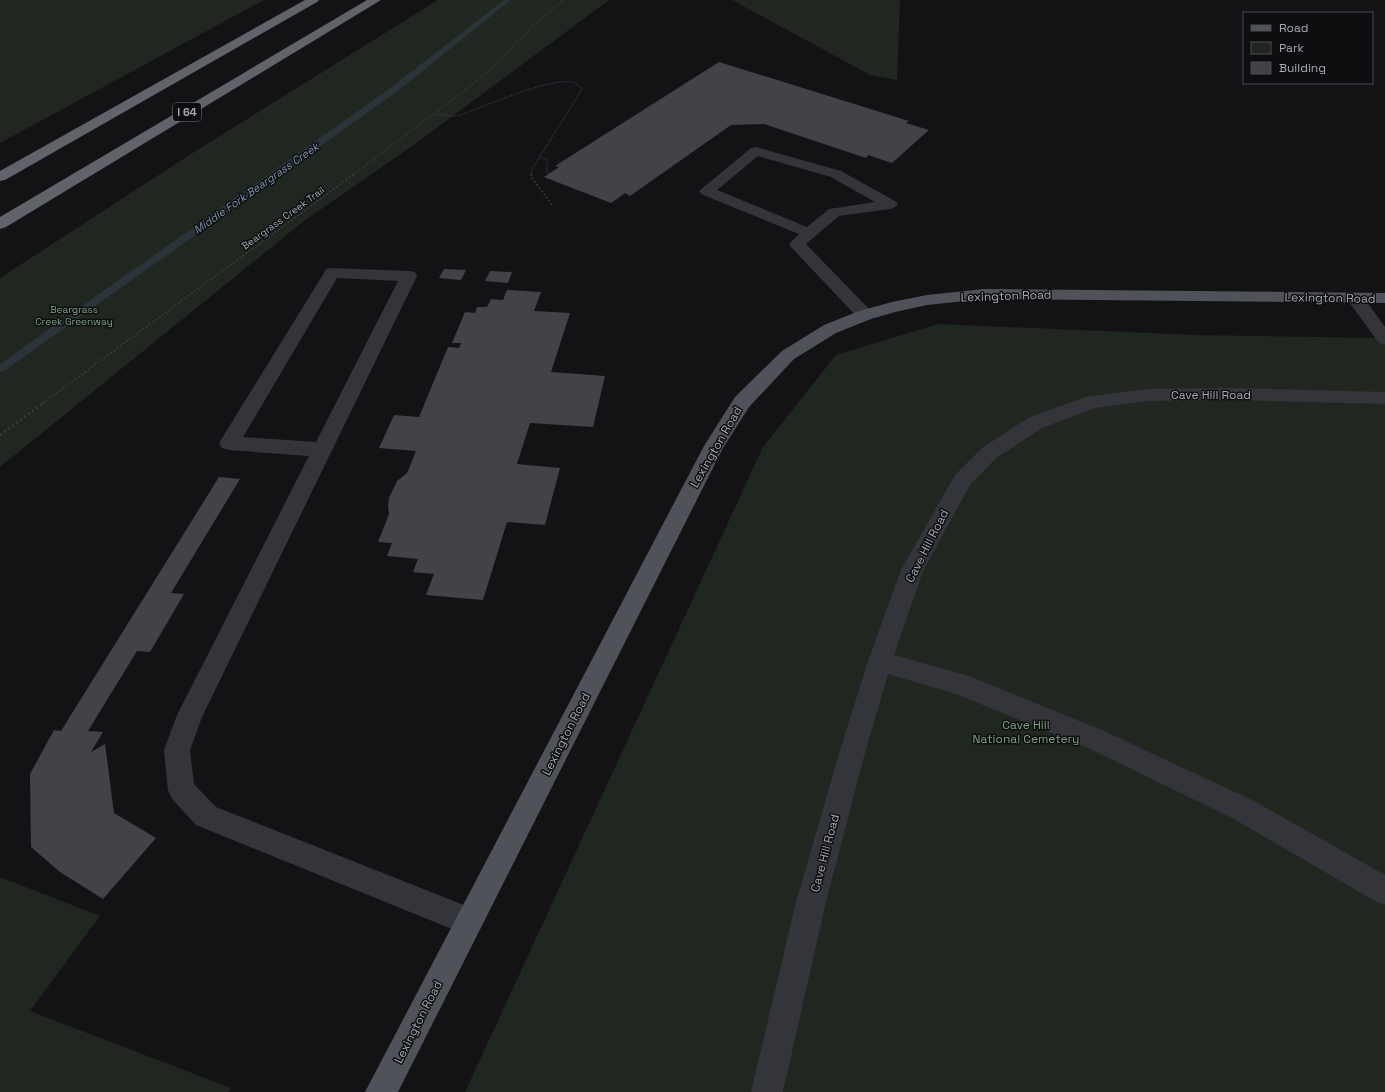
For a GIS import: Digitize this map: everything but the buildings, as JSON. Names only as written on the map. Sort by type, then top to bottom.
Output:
[{"type":"highway","points":[[0,177],[313,0]]},
{"type":"highway","name":"I 64","points":[[0,224],[375,0]]},
{"type":"main road","name":"Lexington Road","points":[[381,1092],[714,446],[742,402],[788,355],[830,329],[865,315],[892,307],[926,300],[984,294],[1385,298]]},
{"type":"street","points":[[809,233],[706,191],[756,150],[836,174],[890,204],[834,212],[797,244],[865,315]]},
{"type":"street","points":[[322,450],[229,443],[332,273],[409,276],[190,715],[177,750],[181,790],[206,816],[469,921]]},
{"type":"street","points":[[1355,298],[1385,339]]},
{"type":"street","name":"Cave Hill Road","points":[[768,1092],[812,899],[850,760],[880,661],[912,570],[962,480],[989,453],[1035,423],[1092,402],[1147,395],[1230,394],[1385,398]]},
{"type":"street","points":[[880,661],[960,684],[1095,739],[1244,810],[1385,891]]},
{"type":"path","name":"Beargrass Creek Trail","points":[[0,435],[436,114],[482,77],[534,25],[563,0]]},
{"type":"path","points":[[436,114],[452,116],[461,115],[554,82],[572,82],[579,85],[582,89],[531,171],[532,178],[553,206]]},
{"type":"path","points":[[539,157],[547,159],[547,171],[549,173]]},
{"type":"green space","points":[[0,0],[264,0],[0,143]]},
{"type":"green space","name":"Beargrass Creek Greenway","points":[[438,0],[609,0],[415,144],[304,221],[0,467],[0,278],[191,154]]},
{"type":"green space","points":[[732,0],[900,0],[897,80],[870,75]]},
{"type":"green space","name":"Cave Hill National Cemetery","points":[[938,324],[1196,335],[1385,338],[1385,1092],[465,1092],[763,447],[836,355]]},
{"type":"green space","points":[[0,877],[100,916],[30,1011],[231,1088],[228,1092],[0,1092]]},
{"type":"waterway","name":"Middle Fork Beargrass Creek","points":[[0,369],[392,91],[508,0]]}]
